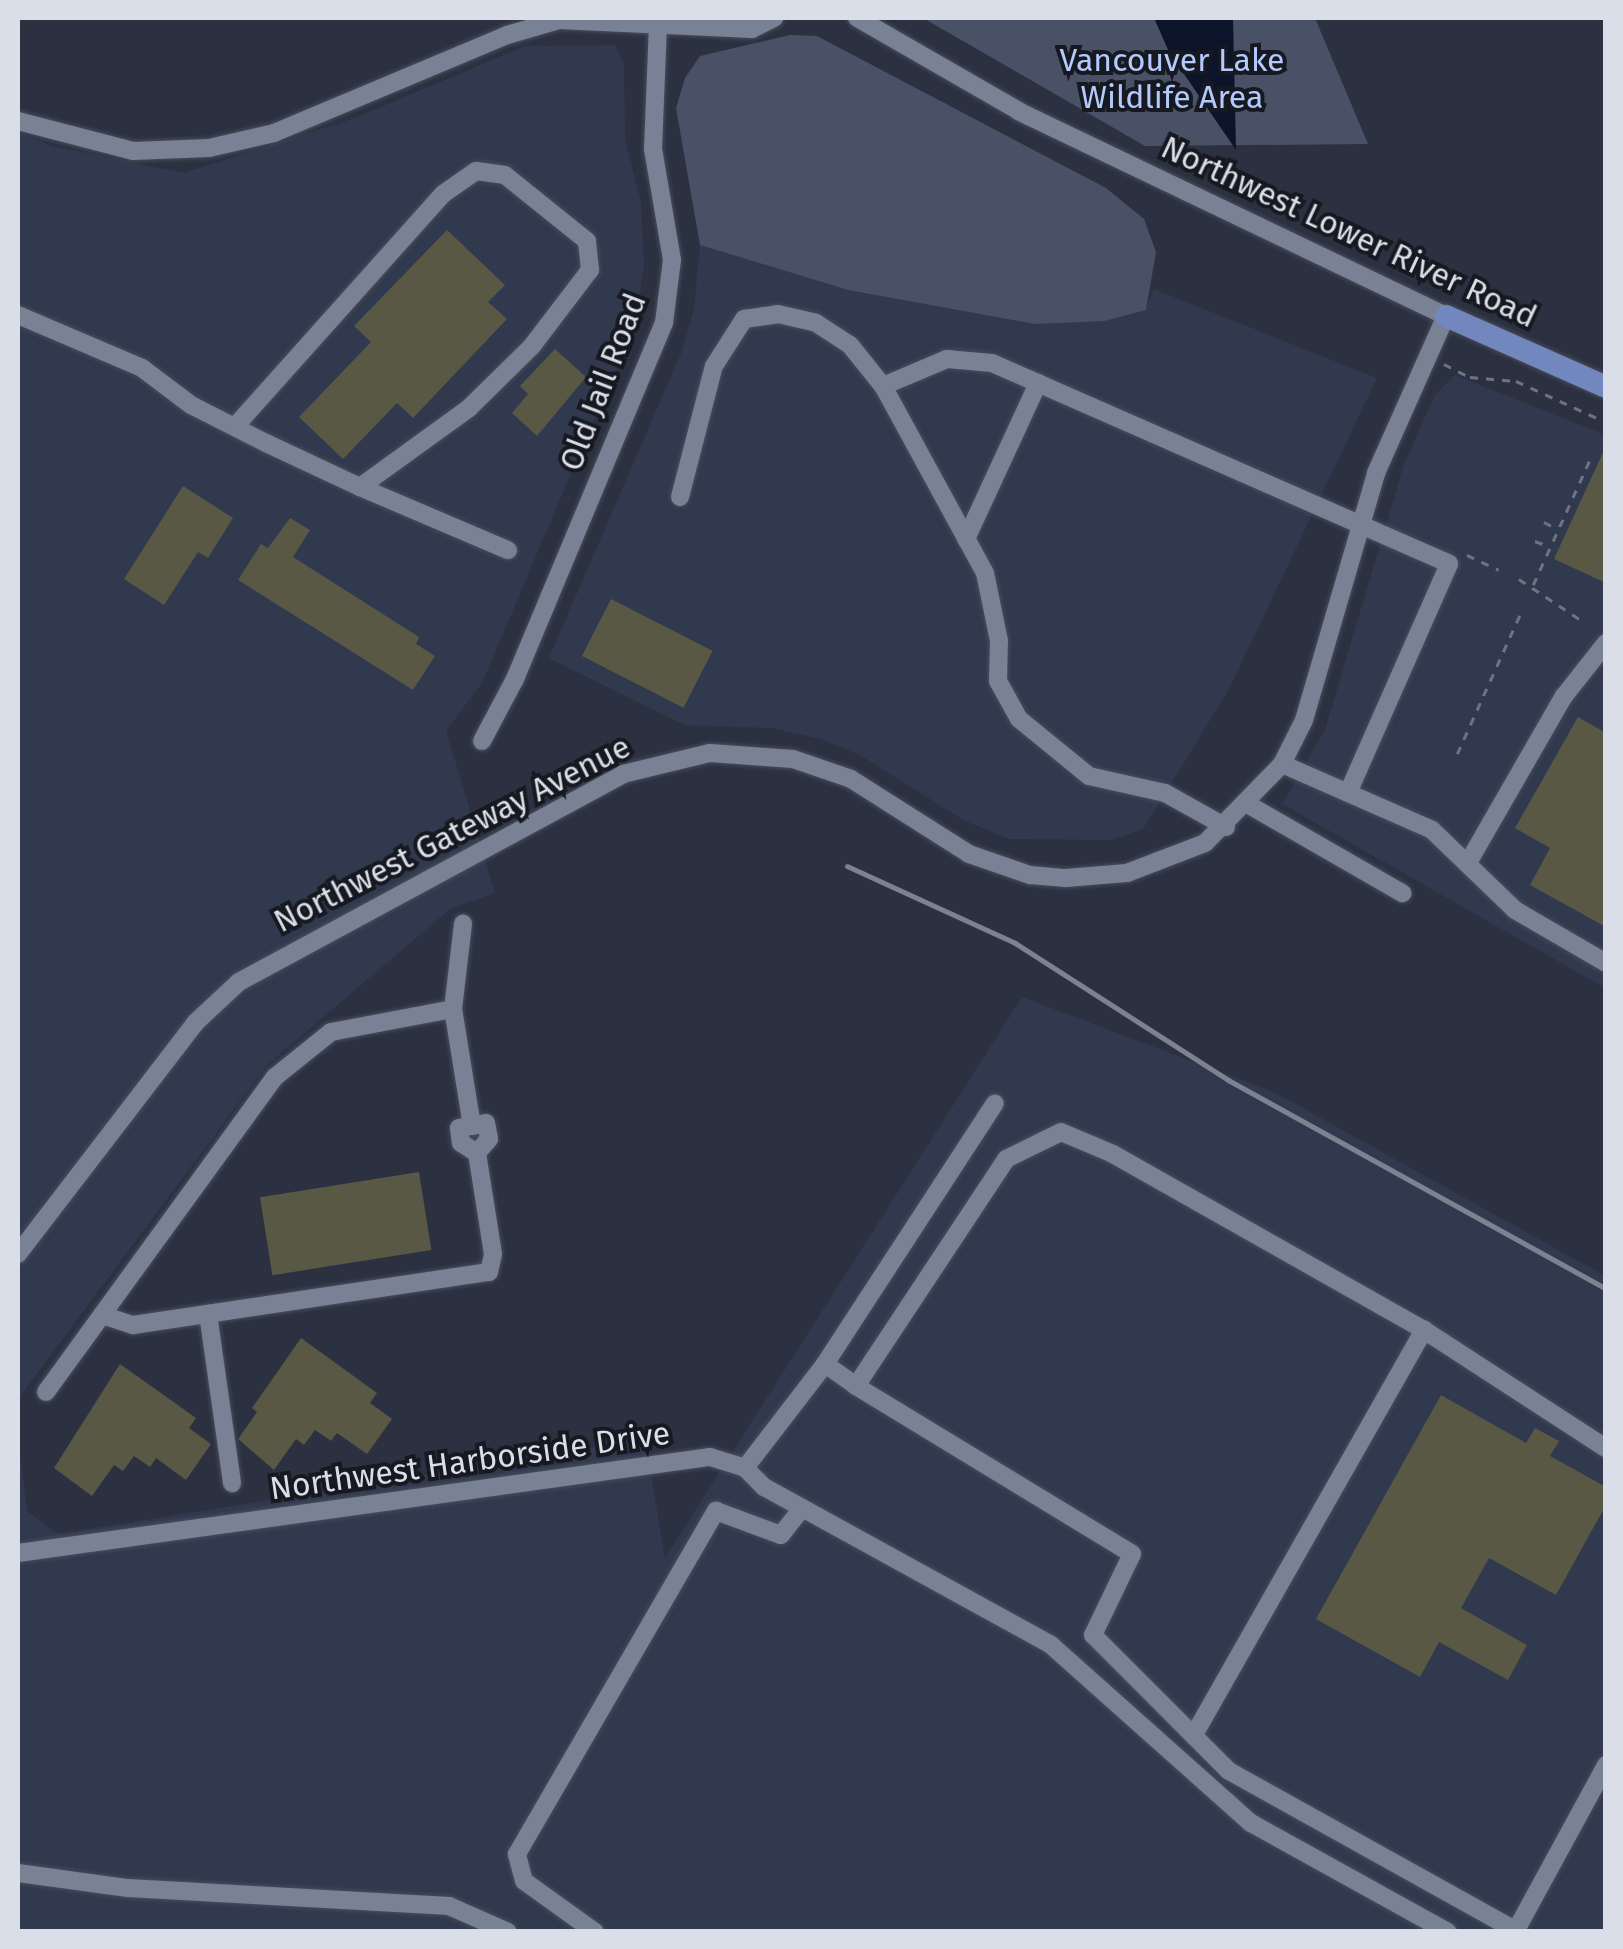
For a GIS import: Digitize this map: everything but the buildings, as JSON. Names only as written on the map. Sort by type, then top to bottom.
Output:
[{"type":"main road","name":"Northwest Lower River Road","points":[[1446,316],[1606,387]]},
{"type":"street","points":[[19,128],[133,151],[210,148],[303,122],[528,28],[592,18],[752,29],[774,18]]},
{"type":"street","name":"Northwest Lower River Road","points":[[857,18],[1019,111],[1446,316]]},
{"type":"street","name":"Old Jail Road","points":[[482,741],[516,679],[664,323],[672,260],[653,149],[658,22]]},
{"type":"street","points":[[235,428],[443,194],[476,172],[506,175],[586,240],[590,270],[532,346],[469,408],[360,487]]},
{"type":"street","points":[[680,497],[714,366],[744,319],[778,314],[816,323],[850,345],[883,386],[984,573],[999,641],[998,681],[1019,719],[1090,776],[1165,793],[1226,827]]},
{"type":"street","points":[[18,315],[142,368],[235,428],[508,550]]},
{"type":"street","name":"Northwest Gateway Avenue","points":[[18,1254],[216,1002],[262,966],[388,896],[649,764],[737,752],[808,764],[880,794],[969,854],[1030,874],[1127,873],[1205,843],[1249,804],[1282,764],[1304,720],[1387,445],[1446,316]]},
{"type":"street","points":[[883,386],[947,359],[992,363],[1362,522],[1449,564],[1348,793]]},
{"type":"street","points":[[966,540],[1038,383]]},
{"type":"street","points":[[1469,861],[1564,696],[1606,644]]},
{"type":"street","points":[[1282,764],[1432,830],[1469,861],[1514,910],[1606,963]]},
{"type":"street","points":[[1249,804],[1402,893]]},
{"type":"street","points":[[102,1315],[134,1325],[490,1272],[493,1254],[477,1153],[462,1144],[459,1128],[472,1126],[453,1009],[463,924]]},
{"type":"street","points":[[46,1392],[275,1077],[331,1032],[453,1009]]},
{"type":"street","points":[[746,1468],[824,1364],[995,1103]]},
{"type":"street","points":[[856,1386],[1006,1159],[1061,1132],[1113,1154],[1424,1330],[1606,1448]]},
{"type":"street","points":[[208,1314],[232,1482]]},
{"type":"street","points":[[1195,1734],[1424,1330]]},
{"type":"street","points":[[824,1364],[1132,1554],[1094,1635],[1229,1772],[1516,1931],[1606,1765]]},
{"type":"street","name":"Northwest Harborside Drive","points":[[18,1554],[659,1460],[710,1457],[746,1468],[802,1508],[1051,1646],[1251,1823],[1448,1932]]},
{"type":"street","points":[[596,1932],[524,1881],[517,1854],[716,1511],[781,1535],[802,1508]]},
{"type":"street","points":[[18,1874],[146,1889],[449,1906],[508,1932]]},
{"type":"path","name":"Northwest Lower River Road","points":[[1428,356],[1470,377],[1516,381],[1606,422]]},
{"type":"path","points":[[1533,586],[1590,458]]},
{"type":"path","points":[[1544,522],[1558,528]]},
{"type":"path","points":[[1535,541],[1549,547]]},
{"type":"path","points":[[1466,555],[1498,570]]},
{"type":"path","points":[[1519,579],[1584,622]]},
{"type":"path","points":[[1457,754],[1522,610]]},
{"type":"shaded area","points":[[1154,18],[1233,18],[1236,150],[1169,52]]},
{"type":"shaded area","points":[[615,45],[624,64],[625,139],[641,203],[644,265],[635,323],[482,683],[446,731],[495,893],[450,909],[267,1065],[18,1399],[18,132],[52,146],[184,173],[352,119],[525,46]]},
{"type":"shaded area","points":[[700,245],[848,290],[1035,324],[1145,310],[1154,289],[1377,378],[1228,691],[1143,829],[1112,840],[1009,839],[963,820],[860,755],[821,739],[772,728],[684,725],[549,658],[682,351],[694,308]]},
{"type":"shaded area","points":[[1454,375],[1605,435],[1605,988],[1282,804],[1325,730],[1404,464],[1435,395]]},
{"type":"shaded area","points":[[1022,997],[1274,1092],[1605,1276],[1605,1931],[18,1931],[18,1436],[27,1511],[58,1534],[645,1439],[665,1558]]},
{"type":"green space","name":"Vancouver Lake Wildlife Area","points":[[923,18],[1315,18],[1368,144],[1145,146]]},
{"type":"green space","points":[[790,35],[817,36],[1106,188],[1144,219],[1156,252],[1146,310],[1104,321],[1035,324],[848,290],[700,245],[676,108],[685,78],[700,56]]},
{"type":"railway","points":[[847,866],[1015,943],[1228,1080],[1606,1289]]}]
